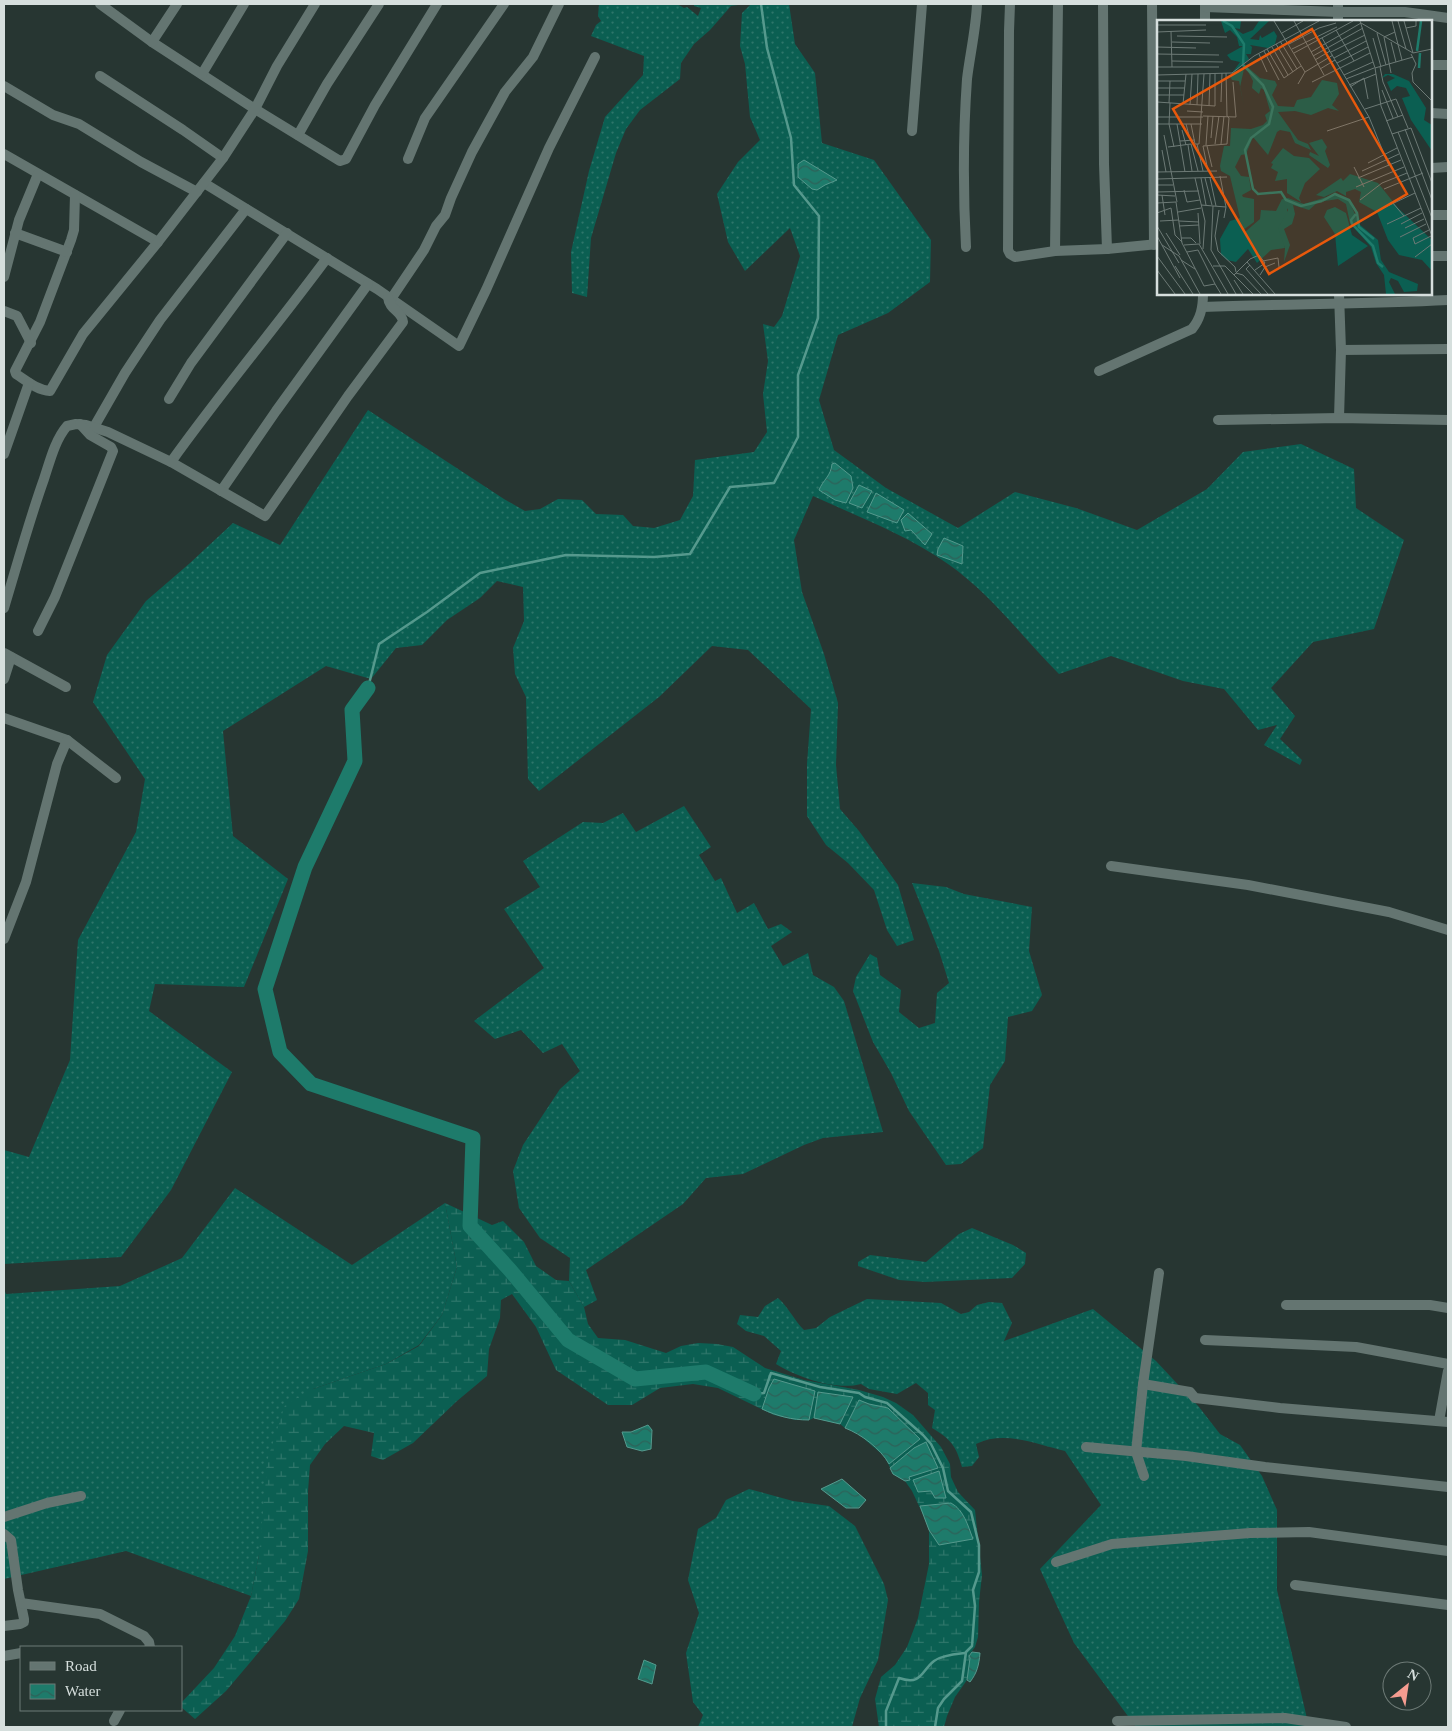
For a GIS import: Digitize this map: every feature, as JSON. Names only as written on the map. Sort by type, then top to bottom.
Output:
[{"type":"street","points":[[102,4],[152,42],[255,109],[340,161],[346,158],[375,105],[437,4]]},
{"type":"street","points":[[152,42],[177,4]]},
{"type":"street","points":[[202,74],[244,4]]},
{"type":"street","points":[[75,195],[74,230],[67,252],[31,343],[15,372],[29,383],[50,391],[83,334],[223,158],[255,109],[277,66],[314,4]]},
{"type":"street","points":[[298,135],[327,84],[379,4]]},
{"type":"street","points":[[408,158],[426,118],[504,4]]},
{"type":"street","points":[[4,608],[24,536],[53,452],[65,427],[71,424],[94,427],[108,432],[171,462],[264,516],[266,515],[348,396],[403,322],[401,316],[390,306],[389,298],[424,250],[436,226],[446,215],[451,198],[482,135],[506,92],[533,57],[560,4]]},
{"type":"street","points":[[912,131],[922,4]]},
{"type":"street","points":[[966,247],[963,200],[963,149],[968,78],[977,4]]},
{"type":"street","points":[[1010,4],[1008,250],[1015,257],[1055,251],[1107,249],[1156,244],[1152,4]]},
{"type":"street","points":[[1055,251],[1058,4]]},
{"type":"street","points":[[1103,4],[1104,164],[1107,249]]},
{"type":"street","points":[[1205,20],[1205,5],[1338,12],[1405,12],[1448,18]]},
{"type":"street","points":[[204,183],[368,284],[460,346],[549,148],[595,57]]},
{"type":"street","points":[[1432,65],[1448,65]]},
{"type":"street","points":[[100,76],[223,158]]},
{"type":"street","points":[[4,86],[53,114],[79,124],[141,162],[197,192]]},
{"type":"street","points":[[1432,113],[1448,114]]},
{"type":"street","points":[[4,154],[158,242]]},
{"type":"street","points":[[1432,168],[1448,167]]},
{"type":"street","points":[[4,277],[15,233],[38,174]]},
{"type":"street","points":[[94,427],[124,373],[160,320],[246,209]]},
{"type":"street","points":[[1432,215],[1448,215]]},
{"type":"street","points":[[15,233],[67,252]]},
{"type":"street","points":[[168,399],[191,363],[286,233]]},
{"type":"street","points":[[1432,256],[1448,256]]},
{"type":"street","points":[[171,462],[202,418],[285,315],[326,258]]},
{"type":"street","points":[[221,491],[368,284]]},
{"type":"street","points":[[1099,371],[1192,329],[1197,323],[1203,307],[1203,295]]},
{"type":"street","points":[[1203,307],[1339,298],[1377,304],[1448,300]]},
{"type":"street","points":[[1339,298],[1341,350],[1339,418]]},
{"type":"street","points":[[4,311],[17,316],[31,343]]},
{"type":"street","points":[[1341,350],[1448,349]]},
{"type":"street","points":[[4,454],[29,383]]},
{"type":"street","points":[[1218,420],[1339,418],[1448,420]]},
{"type":"street","points":[[38,631],[55,597],[113,451],[111,447],[90,435],[80,424]]},
{"type":"street","points":[[4,679],[7,655],[66,688]]},
{"type":"street","points":[[4,718],[67,740],[116,778]]},
{"type":"street","points":[[4,939],[26,882],[57,764],[67,740]]},
{"type":"street","points":[[1111,866],[1248,885],[1361,906],[1389,912],[1448,930]]},
{"type":"street","points":[[1144,1476],[1136,1452],[1142,1384],[1159,1273]]},
{"type":"street","points":[[1286,1305],[1430,1305],[1448,1308]]},
{"type":"street","points":[[1205,1340],[1356,1348],[1448,1364]]},
{"type":"street","points":[[1142,1384],[1190,1392],[1195,1398],[1280,1408],[1444,1421],[1448,1371]]},
{"type":"street","points":[[1086,1447],[1186,1456],[1274,1468],[1448,1487]]},
{"type":"street","points":[[4,1517],[46,1503],[82,1496]]},
{"type":"street","points":[[1056,1562],[1112,1544],[1250,1533],[1309,1532],[1448,1551]]},
{"type":"street","points":[[4,1534],[11,1540],[24,1622],[4,1626]]},
{"type":"street","points":[[1296,1584],[1448,1605]]},
{"type":"street","points":[[20,1603],[100,1614],[144,1636],[150,1646]]},
{"type":"street","points":[[4,1656],[20,1653]]},
{"type":"street","points":[[114,1721],[119,1711]]},
{"type":"street","points":[[1117,1721],[1285,1718],[1304,1724],[1346,1727]]},
{"type":"green space","points":[[599,4],[677,4],[684,8],[687,7],[698,16],[701,8],[694,6],[694,4],[738,5],[731,6],[710,30],[694,44],[681,63],[680,79],[640,110],[626,129],[616,153],[591,238],[587,297],[572,293],[571,252],[589,171],[605,117],[643,75],[644,56],[591,36],[596,25],[601,21],[598,16]]},
{"type":"green space","points":[[751,4],[789,4],[795,44],[815,73],[822,143],[874,160],[931,240],[930,282],[888,313],[838,335],[819,400],[834,450],[886,488],[958,528],[1015,492],[1076,508],[1137,530],[1207,489],[1243,452],[1301,444],[1354,469],[1356,508],[1404,540],[1374,629],[1313,642],[1271,688],[1295,716],[1280,739],[1302,760],[1300,765],[1264,745],[1277,725],[1258,730],[1224,689],[1183,681],[1111,656],[1059,674],[993,602],[948,564],[899,535],[813,496],[794,540],[802,592],[824,654],[838,703],[836,765],[840,809],[859,831],[898,885],[914,940],[897,946],[887,930],[874,890],[848,863],[826,845],[807,816],[807,764],[811,709],[748,650],[712,646],[659,697],[539,791],[528,779],[526,697],[515,674],[513,648],[524,621],[523,587],[497,581],[480,598],[447,620],[422,645],[396,648],[371,679],[326,666],[223,731],[233,836],[288,879],[244,987],[155,984],[149,1011],[232,1072],[171,1190],[121,1257],[4,1264],[4,1150],[29,1157],[70,1060],[78,940],[136,832],[145,779],[93,702],[107,655],[146,601],[233,523],[280,545],[368,410],[525,511],[540,509],[558,499],[582,500],[596,514],[623,515],[633,526],[654,528],[680,520],[693,496],[695,460],[754,452],[767,432],[763,394],[768,361],[763,324],[774,327],[782,316],[800,256],[790,228],[745,271],[728,242],[717,194],[738,162],[760,140],[750,117],[745,64],[740,46],[742,13]]},
{"type":"green space","points":[[684,806],[711,847],[699,855],[715,881],[721,878],[737,913],[754,903],[768,929],[781,924],[792,932],[771,946],[783,966],[808,953],[813,975],[834,987],[844,1001],[883,1132],[823,1138],[743,1174],[706,1178],[683,1204],[586,1270],[597,1300],[584,1307],[569,1281],[570,1258],[540,1238],[519,1208],[513,1171],[523,1145],[560,1089],[580,1071],[562,1044],[543,1053],[521,1030],[495,1039],[474,1021],[544,968],[504,909],[540,887],[523,861],[583,822],[603,823],[623,813],[636,832]]},
{"type":"green space","points":[[912,883],[946,887],[964,894],[1032,907],[1029,951],[1042,995],[1032,1011],[1008,1017],[1005,1061],[990,1085],[983,1148],[961,1164],[946,1165],[909,1111],[891,1073],[873,1042],[853,991],[856,977],[870,954],[877,958],[880,975],[901,990],[899,1012],[919,1028],[935,1023],[937,993],[949,983],[939,951]]},
{"type":"green space","points":[[235,1188],[352,1265],[445,1203],[457,1267],[442,1315],[419,1345],[386,1364],[313,1389],[259,1555],[251,1596],[126,1551],[4,1579],[4,1289],[6,1294],[120,1286],[182,1258]]},
{"type":"green space","points":[[445,1203],[492,1225],[503,1221],[524,1242],[536,1266],[556,1280],[569,1281],[584,1307],[588,1324],[598,1338],[625,1340],[666,1353],[681,1346],[698,1343],[733,1347],[765,1368],[804,1380],[859,1390],[883,1397],[896,1403],[913,1415],[941,1447],[950,1464],[951,1477],[958,1492],[975,1510],[982,1575],[978,1637],[975,1647],[969,1655],[967,1680],[955,1697],[944,1727],[879,1727],[875,1699],[881,1677],[895,1665],[907,1647],[918,1618],[929,1564],[929,1530],[927,1523],[912,1491],[905,1481],[893,1474],[885,1457],[856,1432],[840,1424],[814,1418],[795,1420],[774,1415],[718,1388],[693,1384],[660,1388],[632,1405],[608,1405],[556,1370],[536,1327],[512,1294],[501,1300],[500,1318],[489,1349],[487,1376],[457,1401],[413,1443],[383,1460],[371,1456],[374,1433],[344,1426],[325,1444],[310,1465],[308,1551],[299,1599],[285,1621],[226,1691],[195,1719],[182,1708],[182,1702],[214,1668],[235,1636],[251,1596],[259,1555],[268,1458],[285,1405],[313,1389],[386,1364],[419,1346],[442,1315],[457,1267]]},
{"type":"green space","points":[[972,1228],[1013,1245],[1026,1253],[1025,1264],[1012,1278],[925,1282],[899,1280],[858,1266],[858,1262],[870,1255],[926,1262],[959,1234]]},
{"type":"green space","points":[[778,1298],[804,1330],[816,1328],[830,1317],[867,1299],[941,1303],[961,1314],[969,1312],[977,1305],[989,1302],[1002,1303],[1012,1323],[1004,1341],[1093,1309],[1156,1361],[1199,1407],[1220,1434],[1240,1445],[1262,1476],[1277,1510],[1277,1590],[1309,1727],[1136,1727],[1074,1643],[1040,1569],[1101,1505],[1065,1451],[1031,1442],[998,1438],[976,1444],[979,1457],[972,1466],[962,1467],[952,1444],[932,1428],[935,1410],[928,1405],[928,1393],[916,1383],[897,1394],[869,1389],[861,1384],[840,1386],[817,1382],[795,1374],[776,1364],[781,1351],[764,1336],[746,1331],[737,1324],[740,1315],[758,1317],[765,1306]]},
{"type":"green space","points":[[749,1489],[793,1501],[829,1506],[855,1526],[884,1584],[888,1600],[878,1660],[860,1698],[852,1727],[698,1727],[703,1715],[693,1702],[686,1653],[699,1613],[688,1580],[698,1529],[716,1518],[726,1500]]},
{"type":"water","points":[[804,160],[837,180],[817,190],[812,189],[798,177],[798,164]]},
{"type":"water","points":[[835,463],[851,476],[853,488],[846,503],[835,500],[819,490],[830,472],[832,464]]},
{"type":"water","points":[[859,485],[872,491],[862,508],[849,503]]},
{"type":"water","points":[[876,493],[904,510],[897,523],[867,512]]},
{"type":"water","points":[[908,513],[932,534],[925,545],[911,530],[905,531],[901,520]]},
{"type":"water","points":[[944,538],[963,546],[962,564],[937,555]]},
{"type":"water","points":[[774,1379],[815,1391],[809,1420],[785,1417],[762,1409]]},
{"type":"water","points":[[818,1392],[853,1397],[840,1424],[814,1418]]},
{"type":"water","points":[[859,1400],[888,1408],[920,1439],[889,1464],[870,1443],[858,1434],[845,1428]]},
{"type":"water","points":[[648,1425],[652,1430],[651,1449],[642,1451],[627,1447],[622,1432],[631,1432]]},
{"type":"water","points":[[926,1442],[938,1468],[909,1477],[910,1480],[905,1481],[893,1474],[890,1468],[914,1448]]},
{"type":"water","points":[[939,1471],[946,1498],[935,1498],[931,1491],[918,1492],[913,1480]]},
{"type":"water","points":[[842,1479],[866,1500],[859,1508],[846,1508],[821,1489]]},
{"type":"water","points":[[951,1503],[962,1514],[973,1539],[939,1545],[929,1530],[920,1506]]},
{"type":"water","points":[[972,1652],[980,1653],[977,1669],[970,1682],[967,1680],[969,1656]]},
{"type":"water","points":[[644,1660],[656,1665],[652,1684],[638,1679]]},
{"type":"waterway","points":[[368,688],[379,644],[480,573],[566,555],[654,557],[690,554],[730,487],[774,483],[798,437],[798,375],[818,318],[819,216],[794,185],[791,138],[767,48],[761,4]]},
{"type":"waterway","points":[[368,688],[352,710],[355,761],[305,867],[265,989],[280,1052],[311,1084],[473,1138],[470,1226],[510,1270],[568,1340],[635,1379],[706,1372],[754,1394]]},
{"type":"waterway","points":[[754,1394],[764,1393],[771,1373],[820,1387],[859,1393],[865,1397],[887,1403],[931,1444],[943,1468],[948,1491],[971,1512],[979,1545],[979,1572],[973,1590],[975,1606],[972,1646],[966,1652],[962,1681],[938,1708],[935,1727]]},
{"type":"waterway","points":[[886,1727],[886,1711],[899,1678],[907,1680],[917,1679],[937,1659],[965,1653]]}]
